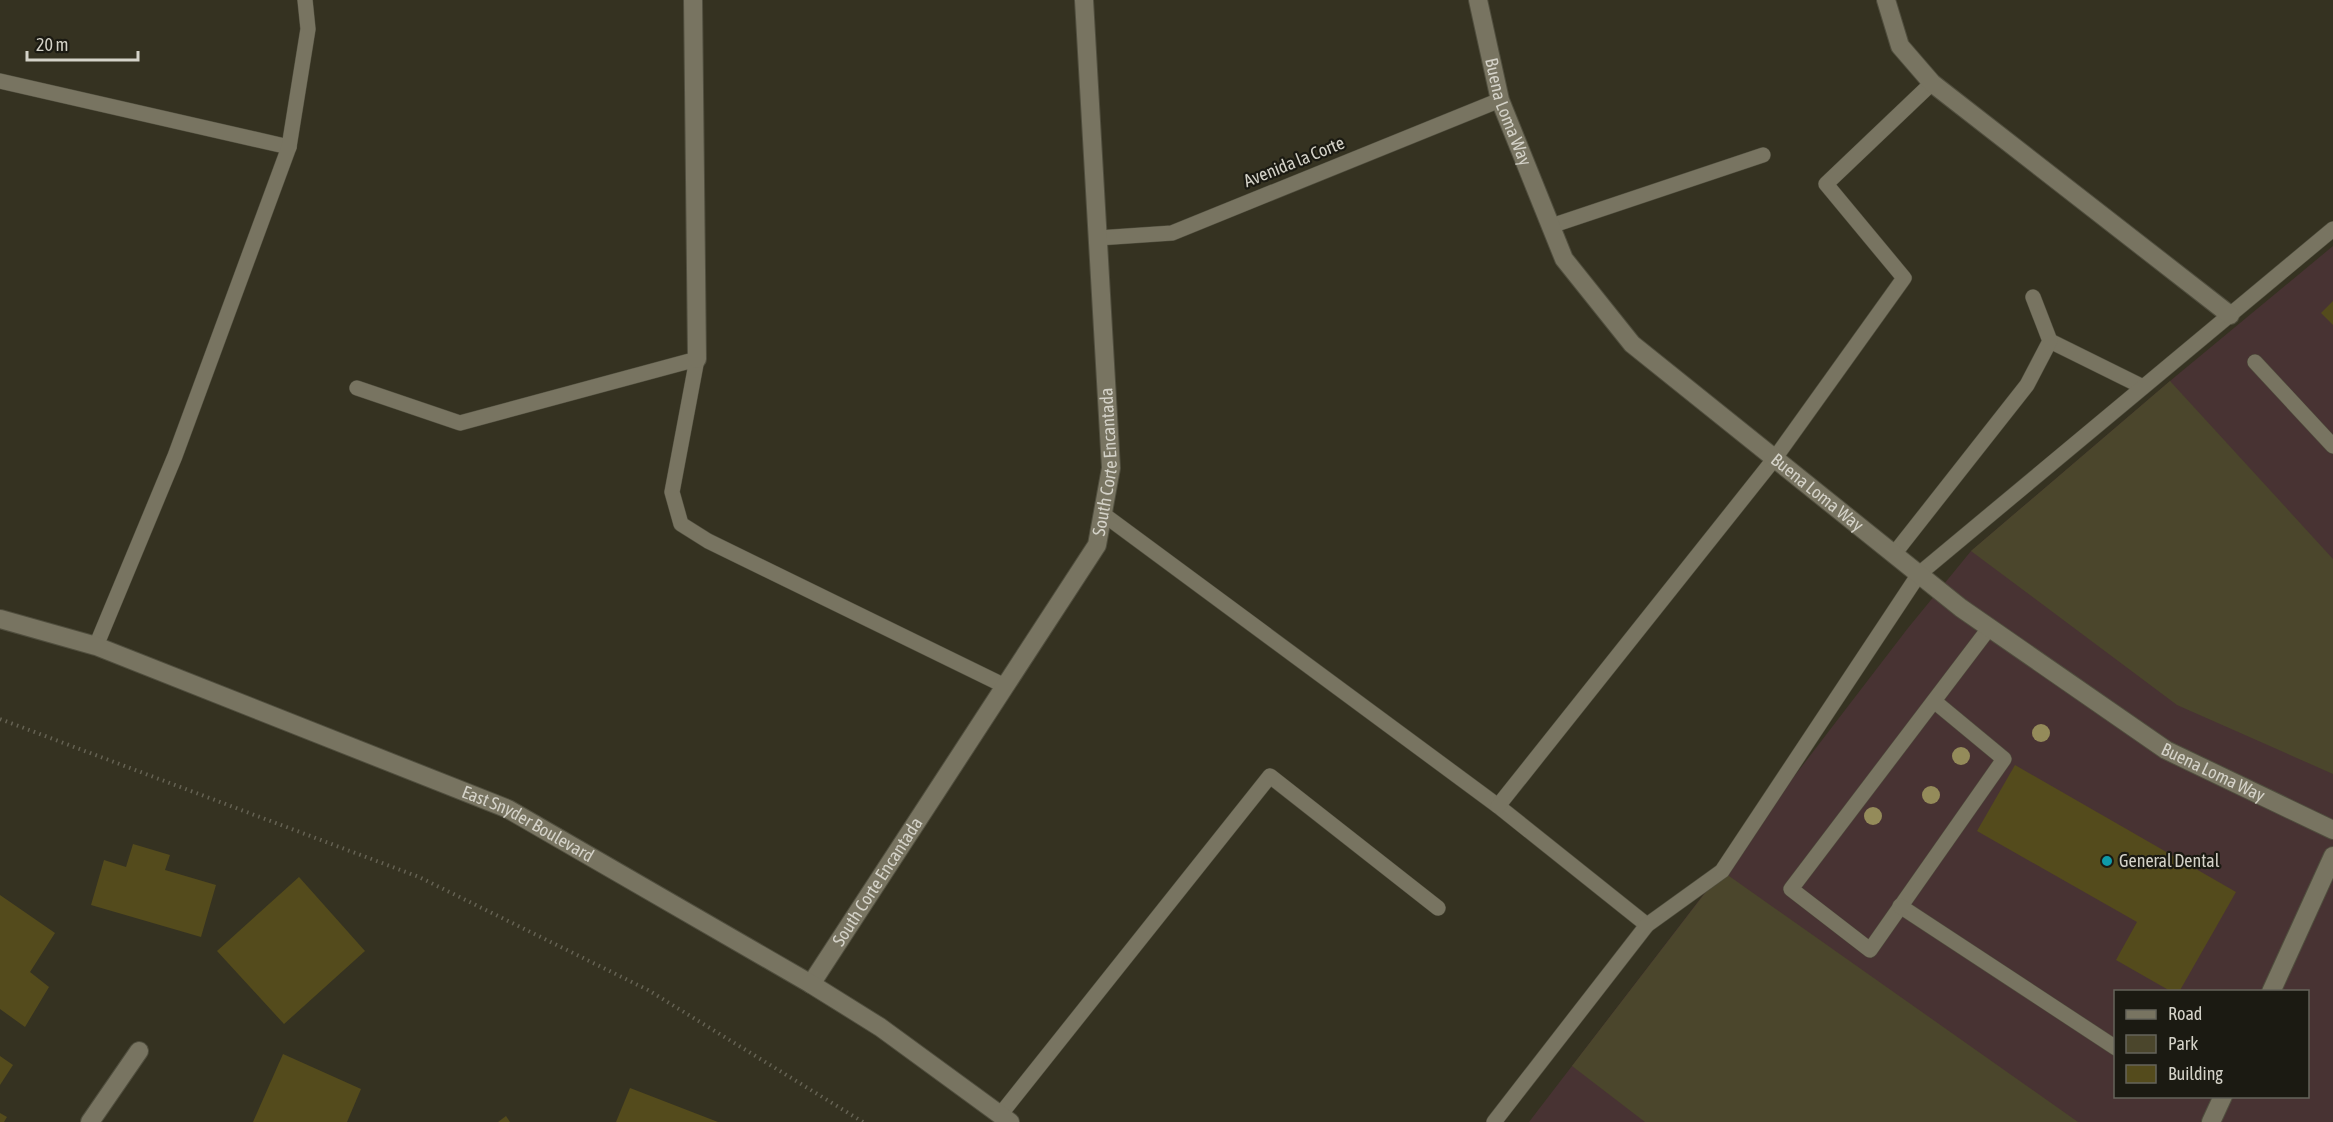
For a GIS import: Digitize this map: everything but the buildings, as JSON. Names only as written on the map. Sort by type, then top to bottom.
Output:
[{"type":"street","points":[[693,0],[697,359]]},
{"type":"street","name":"South Corte Encantada","points":[[811,984],[1097,545],[1111,468],[1084,0]]},
{"type":"street","name":"Buena Loma Way","points":[[1478,0],[1500,100],[1564,259],[1632,344],[1894,554],[1989,627],[2166,750],[2333,830]]},
{"type":"street","points":[[1886,0],[1900,46],[1932,83],[2230,315]]},
{"type":"street","name":"East Snyder Boulevard","points":[[0,619],[96,646],[508,809],[811,984],[880,1027],[1005,1119]]},
{"type":"street","points":[[2272,990],[2333,856]]},
{"type":"street","points":[[90,1122],[139,1051]]},
{"type":"street","points":[[2211,1122],[2222,1098]]},
{"type":"lane","points":[[96,646],[175,456],[289,147],[308,29],[305,0]]},
{"type":"lane","points":[[0,81],[289,147]]},
{"type":"lane","points":[[1498,806],[1775,458],[1904,278],[1826,184],[1932,83]]},
{"type":"lane","name":"Avenida la Corte","points":[[1098,238],[1172,233],[1500,100]]},
{"type":"lane","points":[[1551,226],[1763,155]]},
{"type":"lane","points":[[1494,1122],[1647,925],[1722,871],[1920,574],[2333,229]]},
{"type":"lane","points":[[2033,297],[2050,341],[2143,387]]},
{"type":"lane","points":[[1894,554],[2027,385],[2050,341]]},
{"type":"lane","points":[[357,388],[460,423],[697,359],[672,492],[681,524],[718,546],[1005,686]]},
{"type":"lane","points":[[2255,362],[2333,446]]},
{"type":"lane","points":[[1103,514],[1498,806],[1647,925]]},
{"type":"lane","points":[[1934,701],[2004,759],[1870,950],[1791,889],[1989,627]]},
{"type":"lane","points":[[1005,1119],[1270,776],[1438,908]]},
{"type":"lane","points":[[1900,906],[2114,1046]]},
{"type":"path","points":[[0,719],[419,877],[648,990],[862,1122]]},
{"type":"shaded area","points":[[2333,246],[2333,1122],[1529,1122],[1908,628],[1971,551]]},
{"type":"green space","points":[[2170,381],[2333,559],[2333,774],[2177,705],[1971,551]]},
{"type":"green space","points":[[1722,871],[2078,1122],[1645,1122],[1572,1066]]},
{"type":"place","name":"General Dental","points":[[2107,861]]}]
